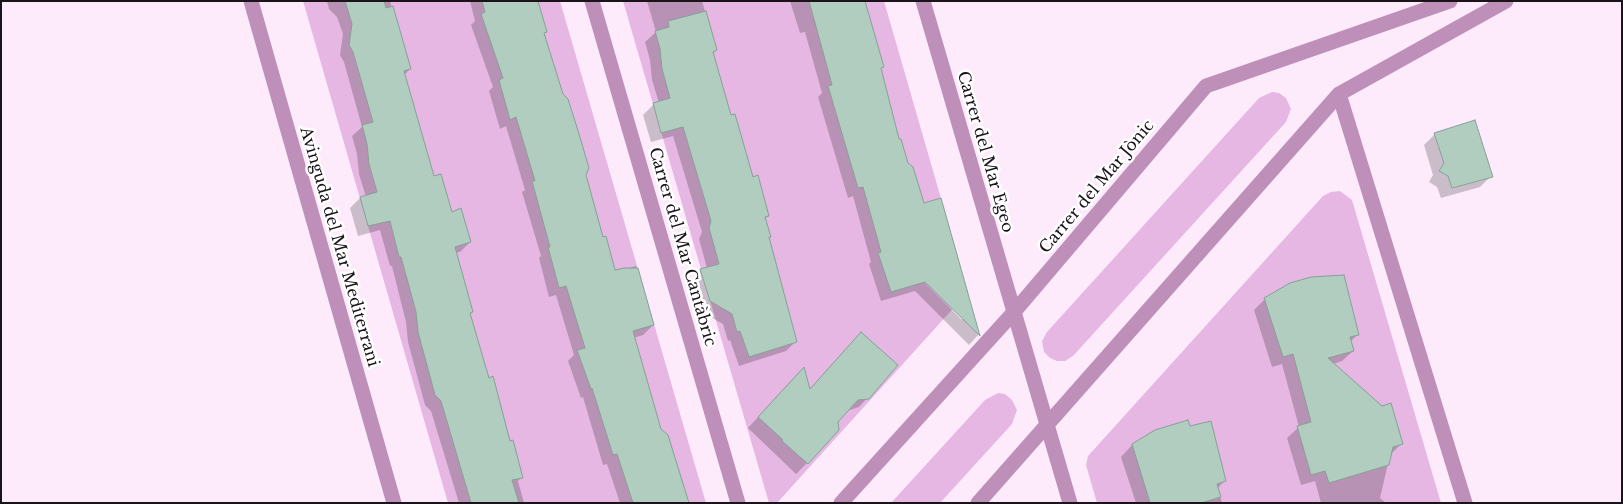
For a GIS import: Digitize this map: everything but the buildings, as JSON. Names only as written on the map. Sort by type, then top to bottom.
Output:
[{"type":"street","name":"Avinguda del Mar Mediterrani","points":[[251,1],[394,503]]},
{"type":"street","name":"Carrer del Mar Cantàbric","points":[[592,1],[738,503]]},
{"type":"street","name":"Carrer del Mar Egeo","points":[[923,1],[1070,503]]},
{"type":"street","name":"Carrer del Mar Jònic","points":[[840,503],[1014,312],[1206,86],[1450,1]]},
{"type":"street","points":[[978,503],[1340,94],[1506,1]]},
{"type":"street","points":[[1340,94],[1465,503]]},
{"type":"shaded area","points":[[303,1],[560,1],[706,503],[448,503]]},
{"type":"shaded area","points":[[623,1],[884,1],[968,292],[777,503],[769,503]]},
{"type":"shaded area","points":[[1272,92],[1279,93],[1286,98],[1291,109],[1286,122],[1073,356],[1065,361],[1057,361],[1050,358],[1044,352],[1042,341],[1047,332],[1259,98]]},
{"type":"shaded area","points":[[1340,191],[1352,200],[1441,503],[1097,503],[1086,465],[1088,456],[1323,196],[1331,192]]},
{"type":"shaded area","points":[[998,393],[1005,394],[1012,400],[1017,410],[1012,424],[940,503],[891,503],[985,400]]}]
